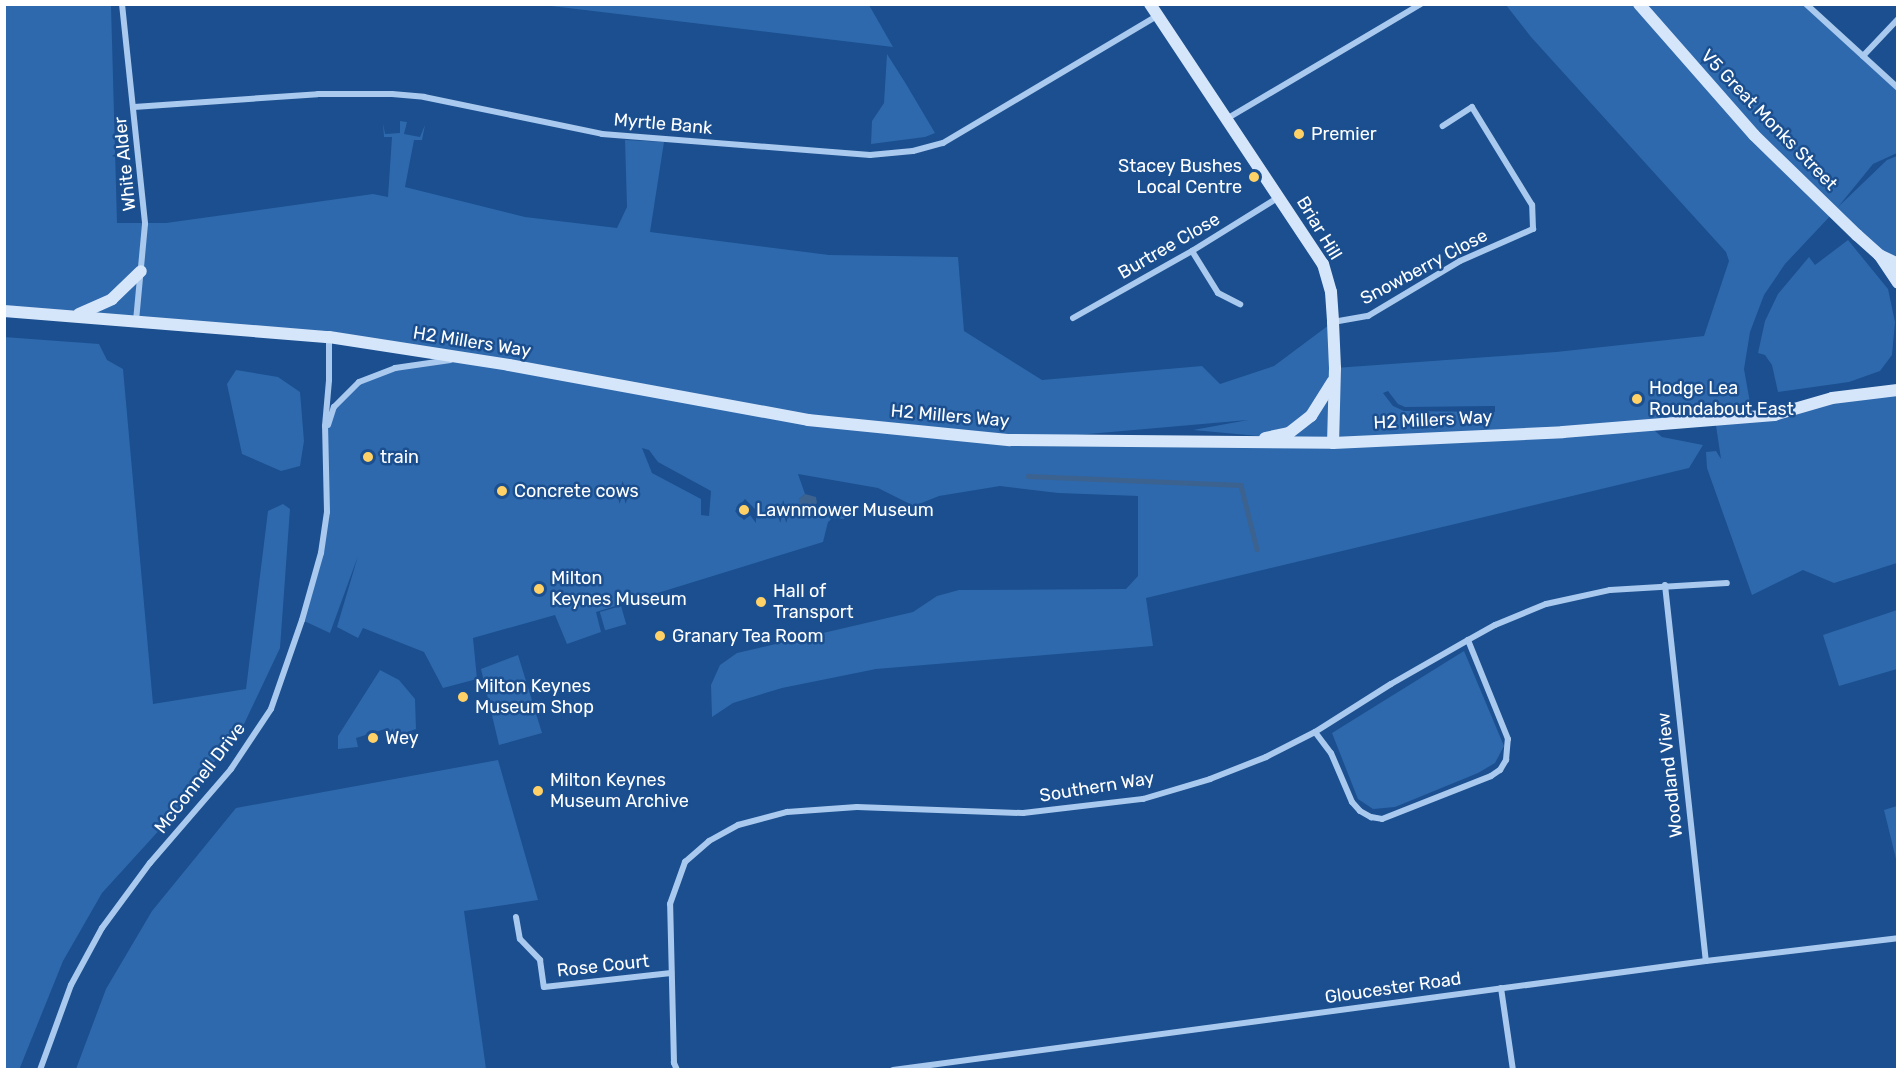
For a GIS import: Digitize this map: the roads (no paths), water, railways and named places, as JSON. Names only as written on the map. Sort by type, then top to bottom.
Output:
[{"type":"street","name":"White Alder","points":[[122,4],[146,224],[135,321]]},
{"type":"street","name":"Briar Hill","points":[[1150,4],[1209,97],[1228,118],[1236,135],[1323,264],[1331,292],[1335,379],[1333,443]]},
{"type":"street","points":[[1228,118],[1421,4]]},
{"type":"street","name":"V5 Great Monks Street","points":[[1639,4],[1741,120],[1879,255],[1898,283]]},
{"type":"street","points":[[1806,4],[1898,88]]},
{"type":"street","name":"Myrtle Bank","points":[[134,107],[318,94],[392,94],[424,97],[602,134],[870,155],[913,151],[943,143],[1157,16]]},
{"type":"street","points":[[1863,56],[1898,19]]},
{"type":"street","name":"Snowberry Close","points":[[1332,322],[1368,316],[1460,261],[1533,229],[1532,206],[1472,107],[1443,126]]},
{"type":"street","name":"Burtree Close","points":[[1073,318],[1192,251],[1279,196]]},
{"type":"street","points":[[1192,251],[1218,293],[1240,304]]},
{"type":"street","name":"V5 Great Monks Street","points":[[1879,255],[1898,264]]},
{"type":"street","points":[[75,316],[112,299],[141,271]]},
{"type":"street","name":"H2 Millers Way","points":[[4,311],[329,338],[463,358],[808,420],[1010,440],[1234,444],[1333,443],[1563,432],[1774,415],[1832,398],[1898,390]]},
{"type":"street","name":"McConnell Drive","points":[[40,1070],[70,986],[102,928],[150,863],[231,769],[271,709],[302,620],[321,553],[327,512],[325,432],[329,338]]},
{"type":"street","points":[[325,432],[334,407],[359,382],[395,368],[463,358]]},
{"type":"street","points":[[1234,444],[1288,433],[1311,416],[1335,379]]},
{"type":"street","name":"Southern Way","points":[[677,1070],[674,1064],[670,904],[685,862],[709,841],[738,825],[787,812],[857,807],[1023,813],[1143,799],[1210,779],[1266,758],[1315,732],[1391,684],[1495,625],[1546,604],[1610,590],[1727,583]]},
{"type":"street","name":"Woodland View","points":[[1665,585],[1706,961]]},
{"type":"street","points":[[1315,732],[1331,753],[1352,801],[1360,811],[1371,817],[1382,819],[1491,776],[1500,770],[1506,760],[1508,739],[1468,640]]},
{"type":"street","name":"Rose Court","points":[[516,917],[520,939],[540,960],[544,987],[671,974]]},
{"type":"street","name":"Gloucester Road","points":[[892,1070],[1706,961],[1898,938]]},
{"type":"street","points":[[1501,988],[1513,1070]]},
{"type":"waterway","points":[[1028,476],[1241,485],[1257,549]]},
{"type":"place","name":"Premier","points":[[1299,134]]},
{"type":"place","name":"Stacey Bushes Local Centre","points":[[1254,177]]},
{"type":"place","name":"Hodge Lea Roundabout East","points":[[1637,399]]},
{"type":"place","name":"train","points":[[368,457]]},
{"type":"place","name":"Concrete cows","points":[[502,491]]},
{"type":"place","name":"Lawnmower Museum","points":[[744,510]]},
{"type":"place","name":"Milton Keynes Museum","points":[[539,589]]},
{"type":"place","name":"Hall of Transport","points":[[761,602]]},
{"type":"place","name":"Granary Tea Room","points":[[660,636]]},
{"type":"place","name":"Milton Keynes Museum Shop","points":[[463,697]]},
{"type":"place","name":"Wey","points":[[373,738]]},
{"type":"place","name":"Milton Keynes Museum Archive","points":[[538,791]]}]
